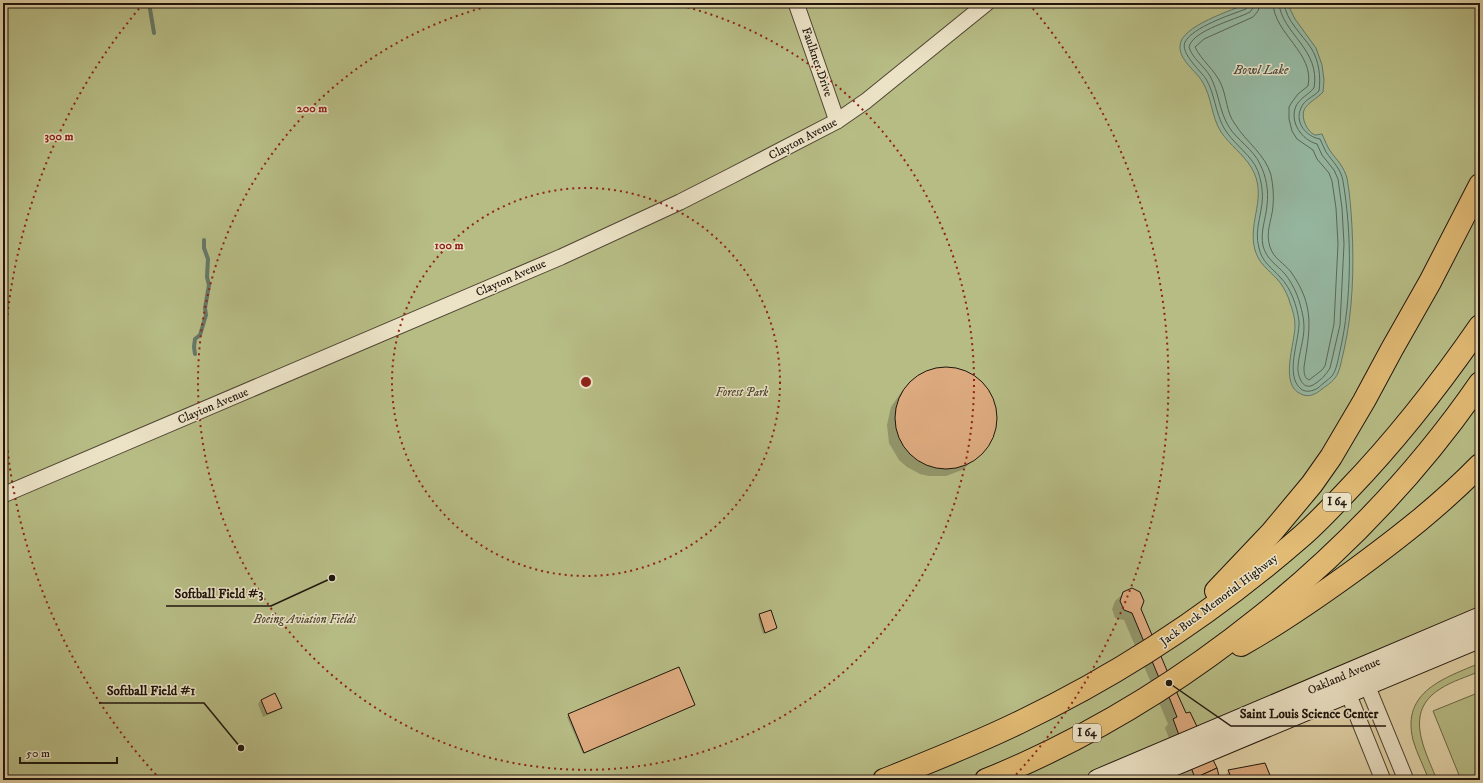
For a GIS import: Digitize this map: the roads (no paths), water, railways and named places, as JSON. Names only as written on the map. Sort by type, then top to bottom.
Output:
[{"type":"highway","points":[[1160,644],[1208,599],[1272,532],[1304,495],[1331,457],[1430,282],[1480,185]]},
{"type":"highway","name":"Jack Buck Memorial Highway","points":[[884,780],[1018,723],[1098,682],[1160,644],[1240,587],[1303,536],[1337,502],[1400,433],[1458,358],[1480,326]]},
{"type":"highway","name":"I 64","points":[[986,780],[1036,759],[1118,715],[1179,676],[1229,641],[1268,610],[1338,548],[1376,509],[1423,457],[1463,408],[1480,383]]},
{"type":"highway","points":[[1179,676],[1268,630],[1308,604],[1394,540],[1450,494],[1480,465]]},
{"type":"street","name":"Faulkner Drive","points":[[796,3],[837,121]]},
{"type":"street","name":"Clayton Avenue","points":[[3,495],[561,257],[680,202],[837,121],[866,101],[987,3]]},
{"type":"street","name":"Oakland Avenue","points":[[1098,780],[1480,618]]},
{"type":"street","name":"Oakland Avenue","points":[[1138,780],[1480,637]]},
{"type":"street","points":[[1383,780],[1348,693],[1348,681],[1351,673],[1358,676],[1367,685],[1406,780]]},
{"type":"water","name":"Bowl Lake","points":[[1249,3],[1287,3],[1295,19],[1316,48],[1322,65],[1324,80],[1323,92],[1305,107],[1303,117],[1309,131],[1315,135],[1322,134],[1327,146],[1344,170],[1348,184],[1352,221],[1353,258],[1351,304],[1347,335],[1341,364],[1337,375],[1332,382],[1320,391],[1310,395],[1301,394],[1294,389],[1291,382],[1289,373],[1295,323],[1288,297],[1280,282],[1261,263],[1255,250],[1253,239],[1258,198],[1256,178],[1248,162],[1221,132],[1215,120],[1208,93],[1202,81],[1185,61],[1180,51],[1182,39],[1198,25],[1220,14]]},
{"type":"waterway","points":[[149,3],[154,33]]},
{"type":"waterway","points":[[195,354],[195,339],[200,335],[206,315],[205,308],[209,285],[207,277],[208,259],[204,248],[204,240]]},
{"type":"place","name":"Softball Field #3","points":[[332,578]]},
{"type":"place","name":"Saint Louis Science Center","points":[[1169,683]]},
{"type":"place","name":"Softball Field #1","points":[[241,748]]},
{"type":"park label","name":"Forest Park","points":[[742,392]]},
{"type":"park label","name":"Boeing Aviation Fields","points":[[305,619]]}]
